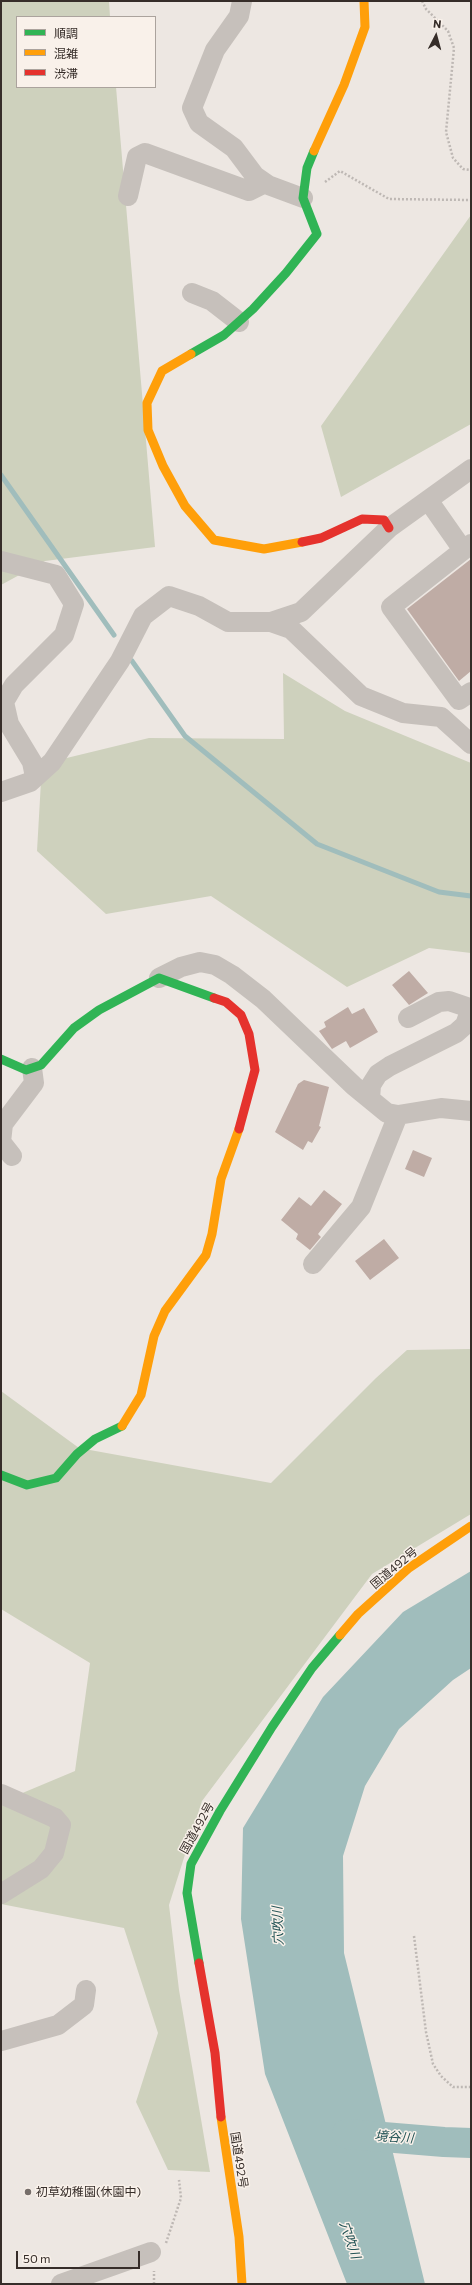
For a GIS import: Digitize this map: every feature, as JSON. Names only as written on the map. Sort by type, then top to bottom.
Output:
[{"type":"main road","points":[[364,1],[365,27],[344,85],[307,168],[303,198],[316,234],[286,273],[239,322],[224,335],[162,371],[147,403],[148,430],[163,466],[185,506],[214,540],[264,549],[321,538],[362,519],[384,520],[388,528]]},
{"type":"main road","points":[[1,1059],[26,1070],[41,1065],[74,1028],[98,1010],[159,978],[226,1002],[241,1015],[249,1034],[255,1070],[234,1146],[221,1179],[212,1234],[206,1255],[165,1311],[154,1336],[141,1395],[124,1425],[95,1439],[77,1454],[56,1478],[27,1486],[1,1475]]},
{"type":"main road","name":"国道492号","points":[[242,2284],[239,2237],[221,2121],[215,2053],[187,1893],[191,1864],[220,1811],[264,1740],[312,1668],[358,1614],[409,1568],[471,1526]]},
{"type":"street","points":[[242,1],[239,16],[215,50],[192,108],[199,123],[234,148],[255,176],[265,183],[303,198]]},
{"type":"street","points":[[128,196],[137,157],[145,153],[249,191],[265,183]]},
{"type":"street","points":[[192,293],[212,301],[239,322]]},
{"type":"street","points":[[1,792],[30,782],[52,762],[120,661],[143,616],[169,596],[199,606],[228,622],[271,622],[301,612],[388,528],[471,469]]},
{"type":"street","points":[[428,500],[467,547],[391,607],[459,700],[471,692]]},
{"type":"street","points":[[1,561],[56,575],[74,604],[64,635],[14,685],[4,702],[9,724],[32,762],[36,777]]},
{"type":"street","points":[[271,622],[291,629],[361,696],[404,713],[441,717],[471,744]]},
{"type":"street","points":[[159,978],[181,967],[200,962],[215,965],[232,975],[262,999],[370,1099],[387,1112],[398,1115],[441,1108],[471,1111]]},
{"type":"street","points":[[370,1099],[372,1085],[378,1074],[390,1066],[456,1033],[465,1025],[470,1008],[449,1001],[440,1002],[408,1018]]},
{"type":"street","points":[[12,1156],[1,1142],[3,1124],[34,1083],[32,1068]]},
{"type":"street","points":[[313,1264],[361,1207],[398,1115]]},
{"type":"street","points":[[1,1794],[55,1818],[61,1825],[54,1854],[41,1869],[1,1894]]},
{"type":"street","points":[[1,2041],[58,2025],[84,2005],[86,1990]]},
{"type":"street","points":[[61,2284],[156,2257]]},
{"type":"path","points":[[422,1],[426,9],[448,30],[454,48],[446,132],[453,158],[463,168],[471,170]]},
{"type":"path","points":[[303,198],[340,171],[389,199],[471,200]]},
{"type":"path","points":[[414,1936],[426,2032],[433,2064],[441,2076],[453,2087],[471,2087]]},
{"type":"path","points":[[154,2284],[156,2257],[181,2198],[179,2180]]},
{"type":"green space","points":[[1,1],[109,1],[110,16],[16,16],[16,88],[116,88],[155,547],[45,561],[1,585]]},
{"type":"green space","points":[[471,215],[471,424],[341,497],[321,426]]},
{"type":"green space","points":[[283,673],[345,711],[471,763],[471,953],[429,948],[347,987],[211,896],[106,914],[37,851],[42,764],[149,738],[284,739]]},
{"type":"green space","points":[[471,1349],[471,1514],[372,1574],[202,1801],[169,1905],[179,1990],[210,2172],[168,2170],[136,2102],[158,2033],[124,1928],[1,1904],[1,1802],[75,1771],[90,1663],[1,1609],[1,1391],[79,1448],[271,1483],[376,1378],[407,1350]]},
{"type":"water","name":"穴吹川","points":[[471,1571],[471,1668],[453,1680],[399,1729],[365,1786],[343,1856],[344,1953],[425,2284],[347,2284],[265,2074],[241,1919],[243,1828],[323,1697],[403,1612]]},
{"type":"building","points":[[471,559],[471,671],[459,681],[407,609]]},
{"type":"building","points":[[409,971],[428,993],[409,1005],[392,985]]},
{"type":"building","points":[[348,1007],[352,1014],[364,1008],[378,1032],[350,1048],[346,1041],[332,1049],[319,1031],[326,1027],[324,1022]]},
{"type":"building","points":[[304,1080],[329,1087],[319,1126],[321,1127],[312,1143],[308,1141],[303,1150],[275,1132],[298,1084]]},
{"type":"building","points":[[413,1150],[432,1158],[424,1177],[405,1169]]},
{"type":"building","points":[[324,1190],[342,1204],[318,1234],[321,1237],[310,1250],[296,1239],[298,1234],[281,1220],[299,1197],[311,1206]]},
{"type":"building","points":[[384,1239],[399,1258],[370,1280],[355,1261]]},
{"type":"waterway","points":[[1,475],[114,635]]},
{"type":"waterway","points":[[132,661],[185,736],[317,844],[439,892],[471,896]]},
{"type":"waterway","name":"境谷川","points":[[347,2134],[471,2143]]},
{"type":"traffic: fast","points":[[191,354],[224,335],[253,309],[286,273],[317,234],[303,198],[307,168],[314,151]]},
{"type":"traffic: fast","points":[[1,1059],[26,1070],[41,1065],[74,1028],[99,1010],[159,978],[214,998]]},
{"type":"traffic: fast","points":[[1,1475],[27,1485],[56,1478],[77,1454],[95,1439],[122,1426]]},
{"type":"traffic: fast","points":[[199,1963],[187,1893],[191,1864],[220,1811],[272,1727],[312,1668],[340,1635]]},
{"type":"traffic: slow","points":[[314,151],[344,85],[365,27],[364,1]]},
{"type":"traffic: slow","points":[[191,354],[162,371],[147,403],[148,430],[163,466],[185,506],[214,540],[264,549],[302,542]]},
{"type":"traffic: slow","points":[[122,1426],[141,1395],[154,1336],[165,1311],[206,1255],[212,1234],[221,1179],[239,1129]]},
{"type":"traffic: slow","points":[[340,1635],[358,1614],[409,1568],[471,1526]]},
{"type":"traffic: slow","points":[[221,2117],[239,2237],[242,2284]]},
{"type":"traffic: jam","points":[[302,542],[321,538],[362,519],[384,520],[389,528]]},
{"type":"traffic: jam","points":[[214,998],[226,1002],[241,1015],[249,1034],[255,1070],[239,1129]]},
{"type":"traffic: jam","points":[[199,1963],[215,2053],[221,2117]]},
{"type":"place","name":"初草幼稚園(休園中)","points":[[28,2192]]}]
